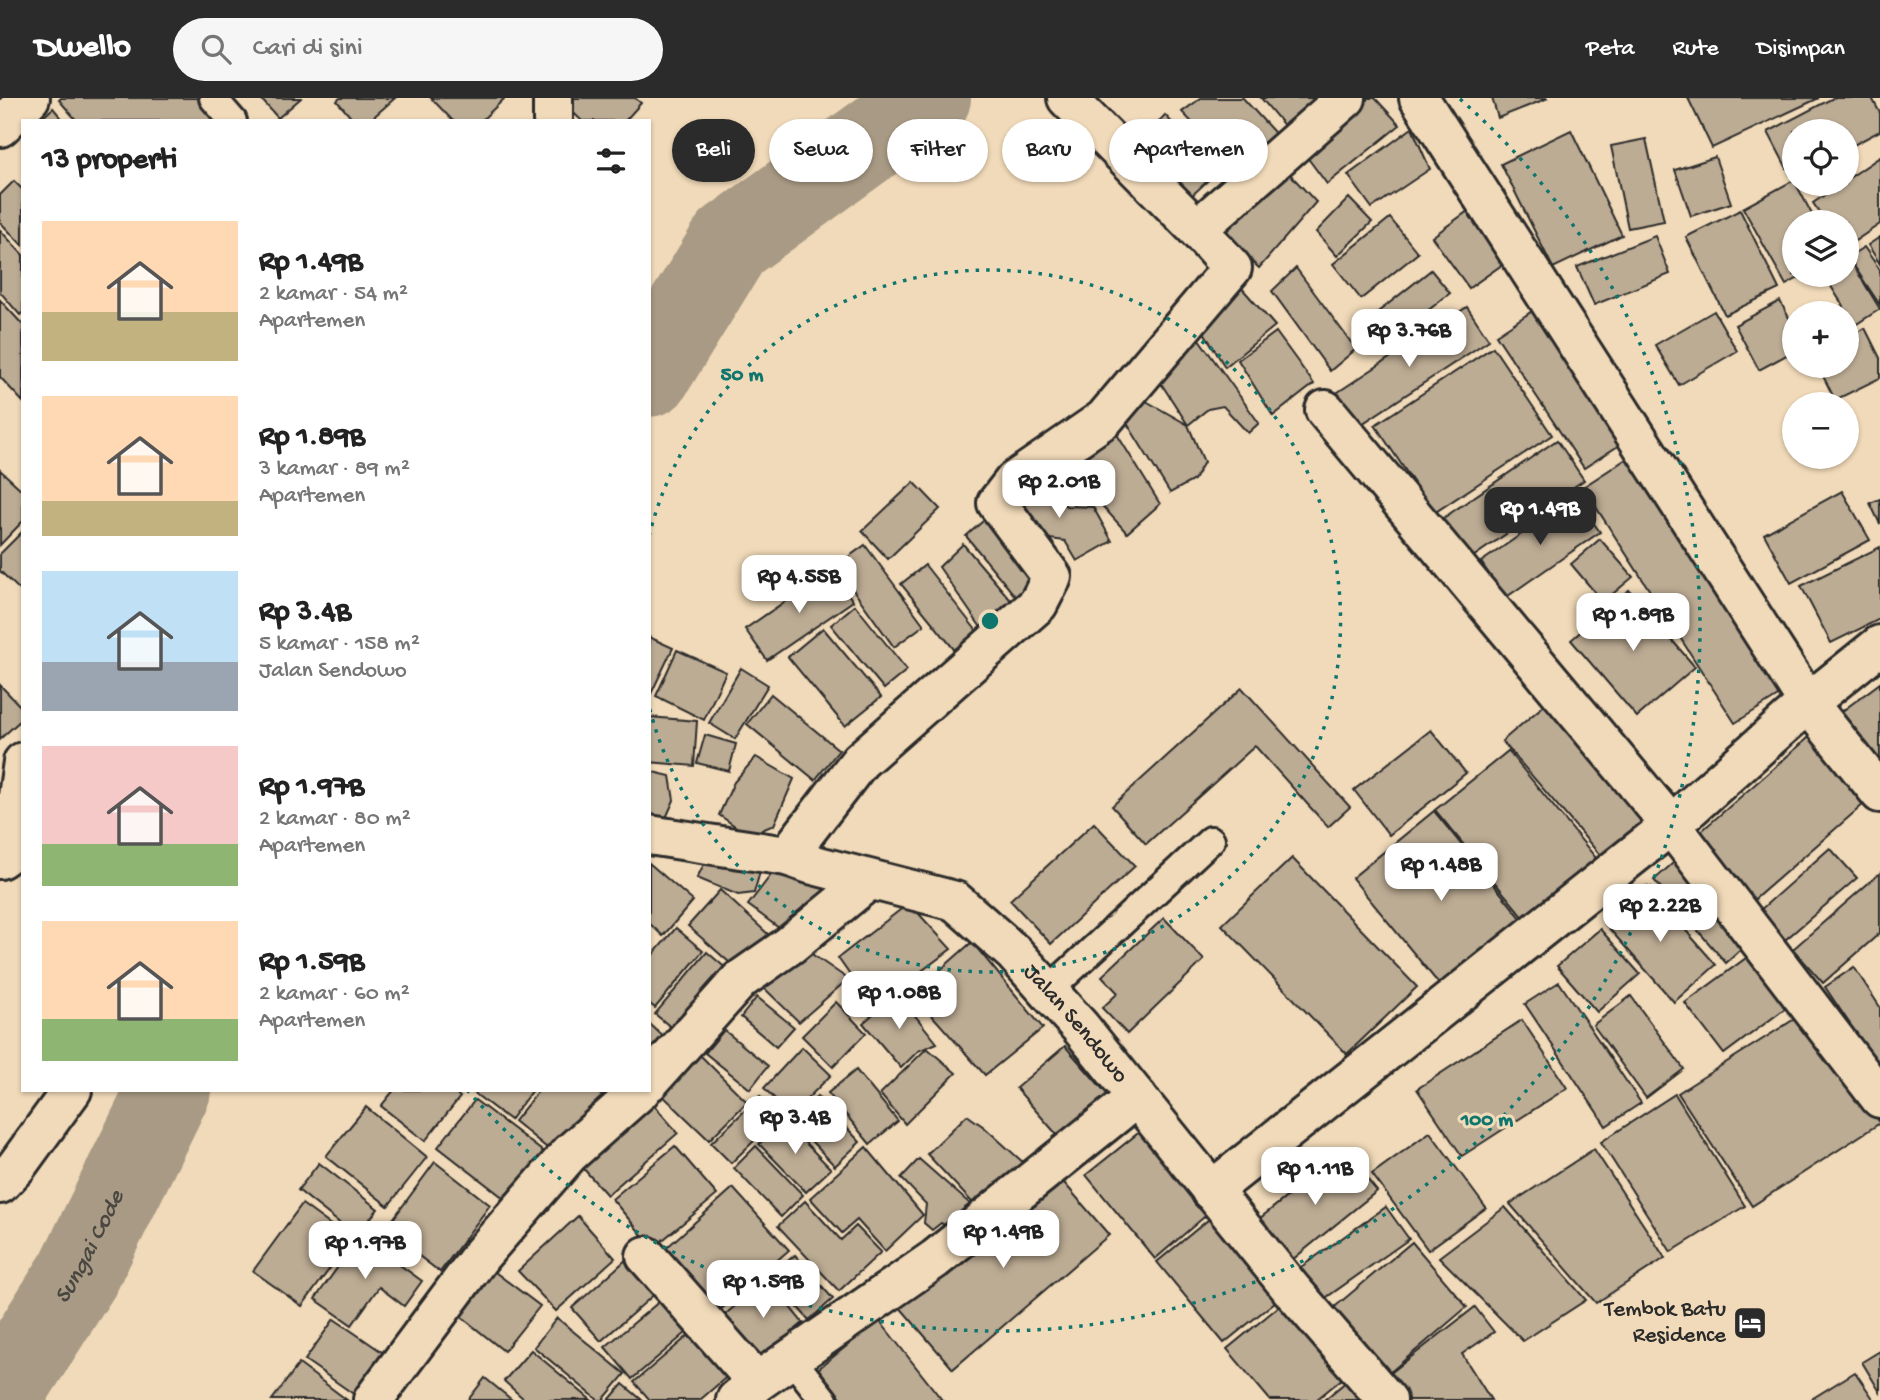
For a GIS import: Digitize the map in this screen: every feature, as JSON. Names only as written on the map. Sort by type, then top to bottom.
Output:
[{"type":"street","points":[[0,127],[30,98]]},
{"type":"street","points":[[553,98],[553,119]]},
{"type":"street","points":[[787,856],[860,761],[1038,604],[1052,577],[996,503],[1014,481],[1104,419],[1231,268],[1067,98]]},
{"type":"street","points":[[1196,229],[1346,98]]},
{"type":"street","points":[[1419,98],[1808,703],[1880,793]]},
{"type":"street","points":[[1325,410],[1671,825],[1880,1098]]},
{"type":"street","points":[[1211,1191],[1671,825],[1808,703],[1880,645]]},
{"type":"street","points":[[3,849],[21,771]]},
{"type":"street","name":"Jalan Sendowo","points":[[651,835],[787,856],[955,901],[1014,953],[1048,991],[1292,1290],[1387,1400]]},
{"type":"street","points":[[651,1080],[740,980],[790,945],[869,880]]},
{"type":"street","points":[[0,1184],[16,1167],[71,1092]]},
{"type":"street","points":[[373,1400],[482,1254],[569,1154],[639,1092]]},
{"type":"street","points":[[646,1256],[746,1391],[935,1259],[1137,1097]]},
{"type":"lane","points":[[213,98],[231,119]]},
{"type":"lane","points":[[1048,991],[1211,840]]},
{"type":"lane","points":[[791,1358],[824,1400]]},
{"type":"building","points":[[206,98],[224,119],[75,119],[59,100]]},
{"type":"building","points":[[260,98],[301,98],[278,118]]},
{"type":"building","points":[[340,98],[395,98],[371,119],[352,119],[337,101]]},
{"type":"building","points":[[431,98],[505,98],[483,119],[451,119]]},
{"type":"building","points":[[558,98],[635,98],[641,103],[627,119],[580,119]]},
{"type":"building","points":[[1201,98],[1243,98],[1262,119],[1189,119],[1182,112]]},
{"type":"building","points":[[1261,98],[1325,98],[1292,135]]},
{"type":"building","points":[[1358,98],[1375,98],[1400,125],[1327,184],[1301,149]]},
{"type":"building","points":[[1492,98],[1548,98],[1498,118]]},
{"type":"building","points":[[1688,98],[1819,98],[1712,148]]},
{"type":"building","points":[[1833,98],[1872,98],[1880,113],[1880,131],[1859,142],[1859,119],[1793,119]]},
{"type":"building","points":[[53,108],[62,119],[41,119]]},
{"type":"building","points":[[1782,125],[1782,159],[1768,132]]},
{"type":"building","points":[[1268,126],[1283,142],[1268,156]]},
{"type":"building","points":[[1412,128],[1430,169],[1372,208],[1348,175]]},
{"type":"building","points":[[1571,130],[1622,235],[1553,268],[1501,164]]},
{"type":"building","points":[[1646,139],[1664,221],[1628,228],[1611,146]]},
{"type":"building","points":[[1715,157],[1731,203],[1691,216],[1675,170]]},
{"type":"building","points":[[1880,157],[1880,224],[1859,238],[1859,210],[1818,210],[1813,203],[1823,196],[1859,196],[1859,171]]},
{"type":"building","points":[[1286,170],[1316,202],[1259,268],[1220,232]]},
{"type":"building","points":[[14,181],[21,188],[21,244],[0,222],[0,195]]},
{"type":"building","points":[[1163,182],[1206,182],[1185,202]]},
{"type":"building","points":[[1782,187],[1782,196],[1802,196],[1810,210],[1782,210],[1782,278],[1743,208]]},
{"type":"building","points":[[1349,198],[1372,222],[1337,256],[1316,232]]},
{"type":"building","points":[[1479,203],[1516,255],[1469,288],[1432,237]]},
{"type":"building","points":[[1740,210],[1779,289],[1725,315],[1686,237]]},
{"type":"building","points":[[1390,218],[1418,253],[1361,299],[1333,264]]},
{"type":"building","points":[[0,230],[21,253],[20,315],[0,292]]},
{"type":"building","points":[[1655,236],[1670,274],[1594,305],[1577,267]]},
{"type":"building","points":[[1880,237],[1880,264],[1868,245]]},
{"type":"building","points":[[1864,247],[1880,270],[1880,305],[1859,274],[1859,250]]},
{"type":"building","points":[[1296,268],[1356,349],[1330,371],[1272,291]]},
{"type":"building","points":[[1431,270],[1450,293],[1392,339],[1373,316]]},
{"type":"building","points":[[1859,275],[1880,309],[1859,322],[1859,301],[1840,301],[1831,287],[1859,287]]},
{"type":"building","points":[[1240,286],[1275,326],[1225,367],[1204,332]]},
{"type":"building","points":[[0,300],[21,323],[21,400],[0,377]]},
{"type":"building","points":[[1780,301],[1782,358],[1759,370],[1735,325]]},
{"type":"building","points":[[1546,302],[1635,435],[1584,468],[1496,335]]},
{"type":"building","points":[[1467,307],[1489,340],[1351,431],[1329,398]]},
{"type":"building","points":[[1714,311],[1737,351],[1679,385],[1655,345]]},
{"type":"building","points":[[1865,328],[1880,358],[1880,378],[1851,392],[1831,392],[1824,378],[1859,378],[1859,331]]},
{"type":"building","points":[[1276,332],[1314,384],[1273,416],[1238,360]]},
{"type":"building","points":[[1196,335],[1259,423],[1248,433],[1223,406],[1208,409],[1188,425],[1153,371]]},
{"type":"building","points":[[1493,347],[1552,435],[1434,513],[1375,425]]},
{"type":"building","points":[[1139,397],[1188,425],[1204,462],[1194,480],[1170,493],[1125,420]]},
{"type":"building","points":[[1115,431],[1160,504],[1127,533],[1096,499],[1073,504],[1051,466]]},
{"type":"building","points":[[1557,440],[1584,480],[1467,561],[1439,521]]},
{"type":"building","points":[[1634,454],[1786,691],[1735,723],[1583,487]]},
{"type":"building","points":[[0,470],[21,489],[21,523],[0,545]]},
{"type":"building","points":[[1038,476],[1066,506],[1093,507],[1112,541],[1077,561],[1065,541],[1050,539],[1037,545],[1007,499]]},
{"type":"building","points":[[914,482],[940,509],[888,559],[862,531]]},
{"type":"building","points":[[1842,491],[1870,540],[1791,583],[1764,534]]},
{"type":"building","points":[[1575,497],[1600,532],[1505,598],[1481,562]]},
{"type":"building","points":[[1880,499],[1880,524],[1870,503]]},
{"type":"building","points":[[991,514],[1050,581],[1024,607],[966,536]]},
{"type":"building","points":[[21,533],[21,591],[0,571],[0,554]]},
{"type":"building","points":[[1600,539],[1633,577],[1603,602],[1571,564]]},
{"type":"building","points":[[963,544],[1020,611],[989,639],[939,567]]},
{"type":"building","points":[[865,545],[924,625],[894,647],[836,566]]},
{"type":"building","points":[[1880,547],[1880,619],[1831,643],[1801,586]]},
{"type":"building","points":[[925,565],[980,635],[957,653],[901,584]]},
{"type":"building","points":[[831,570],[853,601],[767,660],[745,629]]},
{"type":"building","points":[[1629,590],[1695,667],[1637,717],[1571,640]]},
{"type":"building","points":[[855,605],[907,670],[884,689],[831,625]]},
{"type":"building","points":[[823,628],[881,697],[845,726],[788,657]]},
{"type":"building","points":[[651,638],[673,648],[651,694]]},
{"type":"building","points":[[677,650],[726,672],[704,720],[656,696]]},
{"type":"building","points":[[741,668],[768,685],[735,739],[709,723]]},
{"type":"building","points":[[1880,683],[1880,780],[1833,718]]},
{"type":"building","points":[[0,685],[21,707],[21,720],[0,739]]},
{"type":"building","points":[[1242,688],[1350,807],[1328,827],[1255,746],[1146,844],[1112,806]]},
{"type":"building","points":[[771,694],[839,750],[815,780],[747,724]]},
{"type":"building","points":[[1548,702],[1651,825],[1606,862],[1502,741]]},
{"type":"building","points":[[651,717],[697,721],[694,766],[651,762]]},
{"type":"building","points":[[1431,730],[1466,773],[1389,835],[1354,790]]},
{"type":"building","points":[[1815,732],[1872,797],[1748,905],[1691,840]]},
{"type":"building","points":[[705,735],[736,744],[729,771],[697,763]]},
{"type":"building","points":[[1508,751],[1601,864],[1529,924],[1435,810]]},
{"type":"building","points":[[756,757],[794,779],[774,825],[757,832],[738,828],[719,815],[734,782]]},
{"type":"building","points":[[651,771],[670,776],[674,800],[666,818],[651,817]]},
{"type":"building","points":[[1434,811],[1530,929],[1448,995],[1352,878]]},
{"type":"building","points":[[1094,823],[1135,866],[1051,944],[1010,900]]},
{"type":"building","points":[[1830,848],[1857,878],[1785,940],[1759,911]]},
{"type":"building","points":[[711,850],[763,861],[754,893],[738,895],[697,878]]},
{"type":"building","points":[[1681,856],[1753,939],[1726,963],[1654,880]]},
{"type":"building","points":[[1292,858],[1417,987],[1347,1054],[1222,925]]},
{"type":"building","points":[[781,862],[842,896],[791,937],[748,905]]},
{"type":"building","points":[[651,865],[693,901],[663,936],[651,925]]},
{"type":"building","points":[[1880,873],[1880,933],[1823,983],[1793,949]]},
{"type":"building","points":[[1647,886],[1716,965],[1674,1002],[1605,924]]},
{"type":"building","points":[[720,890],[769,935],[738,970],[688,926]]},
{"type":"building","points":[[909,903],[951,949],[919,973],[905,989],[888,978],[866,998],[838,958]]},
{"type":"building","points":[[1164,918],[1204,960],[1127,1034],[1102,1008],[1118,993],[1102,976]]},
{"type":"building","points":[[676,928],[703,951],[655,1008],[651,1005],[651,957]]},
{"type":"building","points":[[1600,929],[1640,974],[1597,1012],[1557,966]]},
{"type":"building","points":[[972,942],[1043,1028],[985,1075],[913,994]]},
{"type":"building","points":[[800,946],[848,979],[799,1022],[761,985]]},
{"type":"building","points":[[1761,947],[1798,999],[1724,1054],[1685,1003]]},
{"type":"building","points":[[707,952],[736,977],[684,1038],[655,1014]]},
{"type":"building","points":[[1854,967],[1880,1007],[1880,1069],[1825,987]]},
{"type":"building","points":[[1559,982],[1641,1103],[1606,1126],[1525,1004]]},
{"type":"building","points":[[897,993],[937,1043],[918,1051],[901,1068],[863,1023]]},
{"type":"building","points":[[1631,996],[1684,1069],[1646,1098],[1593,1025]]},
{"type":"building","points":[[757,997],[794,1027],[776,1047],[741,1017]]},
{"type":"building","points":[[836,1002],[866,1033],[833,1067],[802,1036]]},
{"type":"building","points":[[1807,1011],[1880,1123],[1752,1206],[1678,1093]]},
{"type":"building","points":[[1522,1020],[1567,1088],[1462,1156],[1417,1089]]},
{"type":"building","points":[[651,1025],[671,1044],[651,1066]]},
{"type":"building","points":[[724,1030],[768,1066],[750,1089],[705,1053]]},
{"type":"building","points":[[1065,1046],[1115,1103],[1066,1145],[1016,1088]]},
{"type":"building","points":[[802,1047],[831,1075],[791,1115],[764,1088]]},
{"type":"building","points":[[927,1048],[956,1073],[905,1124],[880,1094]]},
{"type":"building","points":[[696,1051],[747,1102],[709,1140],[658,1091]]},
{"type":"building","points":[[856,1070],[898,1121],[870,1144],[828,1093]]},
{"type":"building","points":[[392,1092],[454,1092],[460,1097],[425,1141],[381,1106]]},
{"type":"building","points":[[475,1092],[531,1092],[510,1120]]},
{"type":"building","points":[[537,1092],[597,1092],[604,1098],[557,1156],[514,1121]]},
{"type":"building","points":[[1675,1094],[1745,1206],[1671,1252],[1601,1142]]},
{"type":"building","points":[[646,1096],[678,1133],[607,1195],[574,1158]]},
{"type":"building","points":[[760,1096],[779,1117],[731,1163],[711,1143]]},
{"type":"building","points":[[817,1096],[860,1142],[835,1166],[792,1121]]},
{"type":"building","points":[[475,1100],[546,1154],[509,1202],[438,1147]]},
{"type":"building","points":[[366,1107],[427,1157],[388,1206],[326,1156]]},
{"type":"building","points":[[967,1115],[1026,1165],[982,1213],[927,1154]]},
{"type":"building","points":[[783,1120],[831,1169],[806,1192],[759,1144]]},
{"type":"building","points":[[1142,1130],[1210,1212],[1155,1259],[1086,1175]]},
{"type":"building","points":[[1430,1132],[1486,1208],[1428,1250],[1372,1174]]},
{"type":"building","points":[[675,1146],[717,1195],[653,1248],[612,1199]]},
{"type":"building","points":[[756,1146],[803,1195],[781,1217],[734,1168]]},
{"type":"building","points":[[866,1147],[923,1215],[885,1251],[857,1220],[842,1233],[810,1198]]},
{"type":"building","points":[[1594,1149],[1665,1258],[1596,1303],[1510,1204]]},
{"type":"building","points":[[1344,1151],[1377,1191],[1287,1264],[1254,1223]]},
{"type":"building","points":[[919,1159],[977,1210],[957,1233],[941,1223],[932,1230],[924,1223],[926,1204],[901,1178]]},
{"type":"building","points":[[435,1162],[490,1205],[440,1272],[385,1230]]},
{"type":"building","points":[[319,1163],[378,1209],[356,1236],[298,1190]]},
{"type":"building","points":[[1053,1170],[1109,1235],[953,1369],[898,1305]]},
{"type":"building","points":[[733,1188],[789,1250],[719,1311],[664,1250]]},
{"type":"building","points":[[805,1201],[841,1240],[856,1226],[881,1252],[839,1291],[778,1226]]},
{"type":"building","points":[[302,1204],[351,1240],[302,1306],[253,1271]]},
{"type":"building","points":[[1386,1207],[1409,1239],[1317,1304],[1294,1272]]},
{"type":"building","points":[[1505,1207],[1586,1300],[1523,1341],[1439,1257]]},
{"type":"building","points":[[1214,1215],[1281,1297],[1224,1343],[1157,1262]]},
{"type":"building","points":[[578,1216],[615,1258],[556,1311],[518,1271]]},
{"type":"building","points":[[360,1236],[422,1281],[404,1306],[379,1287],[352,1325],[315,1299]]},
{"type":"building","points":[[1412,1242],[1467,1307],[1387,1375],[1331,1310]]},
{"type":"building","points":[[795,1255],[833,1299],[809,1320],[770,1276]]},
{"type":"building","points":[[628,1258],[657,1292],[601,1341],[572,1308]]},
{"type":"building","points":[[483,1263],[540,1306],[504,1351],[449,1307]]},
{"type":"building","points":[[767,1279],[803,1323],[759,1360],[722,1317]]},
{"type":"building","points":[[666,1296],[693,1327],[632,1379],[605,1347]]},
{"type":"building","points":[[1288,1299],[1349,1373],[1316,1400],[1270,1400],[1227,1349]]},
{"type":"building","points":[[1475,1307],[1494,1332],[1462,1354],[1491,1400],[1399,1400],[1383,1379]]},
{"type":"building","points":[[557,1318],[625,1374],[603,1400],[598,1400],[534,1347]]},
{"type":"building","points":[[334,1319],[398,1363],[362,1400],[305,1360]]},
{"type":"building","points":[[879,1320],[942,1400],[843,1400],[818,1369]]},
{"type":"building","points":[[695,1330],[731,1373],[700,1400],[650,1400],[634,1382]]},
{"type":"building","points":[[531,1350],[591,1400],[525,1400],[504,1381]]},
{"type":"building","points":[[1880,1351],[1880,1392],[1862,1362]]},
{"type":"building","points":[[299,1364],[347,1400],[272,1400]]},
{"type":"building","points":[[1855,1372],[1874,1400],[1810,1400]]},
{"type":"building","points":[[485,1378],[512,1400],[468,1400]]},
{"type":"building","points":[[1347,1381],[1363,1400],[1324,1400]]},
{"type":"building","points":[[623,1384],[642,1400],[609,1400]]},
{"type":"waterway","name":"Sungai Code","points":[[651,372],[731,242],[929,98]]},
{"type":"waterway","name":"Sungai Code","points":[[0,1397],[79,1273],[168,1092]]},
{"type":"place","name":"Tembok Batu Residence","points":[[1750,1323]]}]
